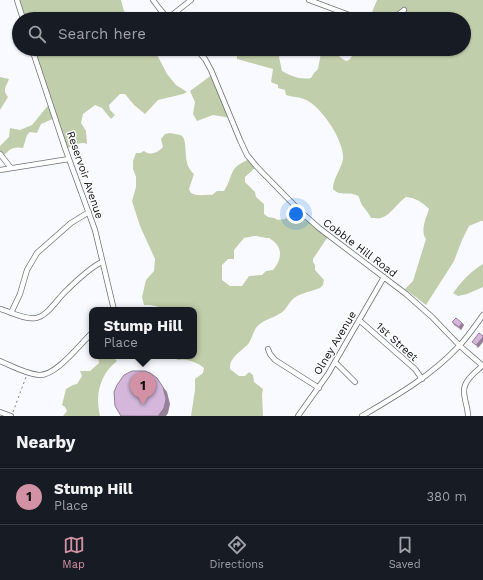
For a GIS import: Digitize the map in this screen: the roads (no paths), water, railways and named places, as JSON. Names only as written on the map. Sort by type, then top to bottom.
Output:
[{"type":"street","points":[[17,0],[21,12]]},
{"type":"street","points":[[154,0],[162,12]]},
{"type":"street","points":[[176,12],[191,0]]},
{"type":"street","points":[[309,0],[341,12]]},
{"type":"street","name":"Reservoir Avenue","points":[[34,56],[95,230],[113,307]]},
{"type":"street","name":"Cobble Hill Road","points":[[202,56],[211,70],[247,155],[257,167],[319,228],[415,302],[460,346],[483,365]]},
{"type":"street","points":[[0,154],[12,168]]},
{"type":"street","points":[[0,170],[70,159]]},
{"type":"street","points":[[11,313],[20,294],[27,270],[38,253],[71,223],[88,212]]},
{"type":"street","points":[[0,309],[30,318],[39,317],[95,265],[102,262]]},
{"type":"street","name":"Olney Avenue","points":[[298,416],[319,388],[384,277]]},
{"type":"street","points":[[362,416],[436,369],[460,346],[483,315]]},
{"type":"street","name":"1st Street","points":[[359,320],[415,369],[422,379]]},
{"type":"street","points":[[0,361],[28,372],[40,375],[47,374],[55,370],[89,336]]},
{"type":"street","points":[[268,349],[275,360],[319,388]]},
{"type":"street","points":[[335,362],[355,382]]},
{"type":"street","points":[[468,416],[468,408],[464,391],[465,386],[471,376],[483,365]]},
{"type":"street","points":[[0,412],[11,416]]},
{"type":"place","name":"Stump Hill","points":[[143,405]]}]
